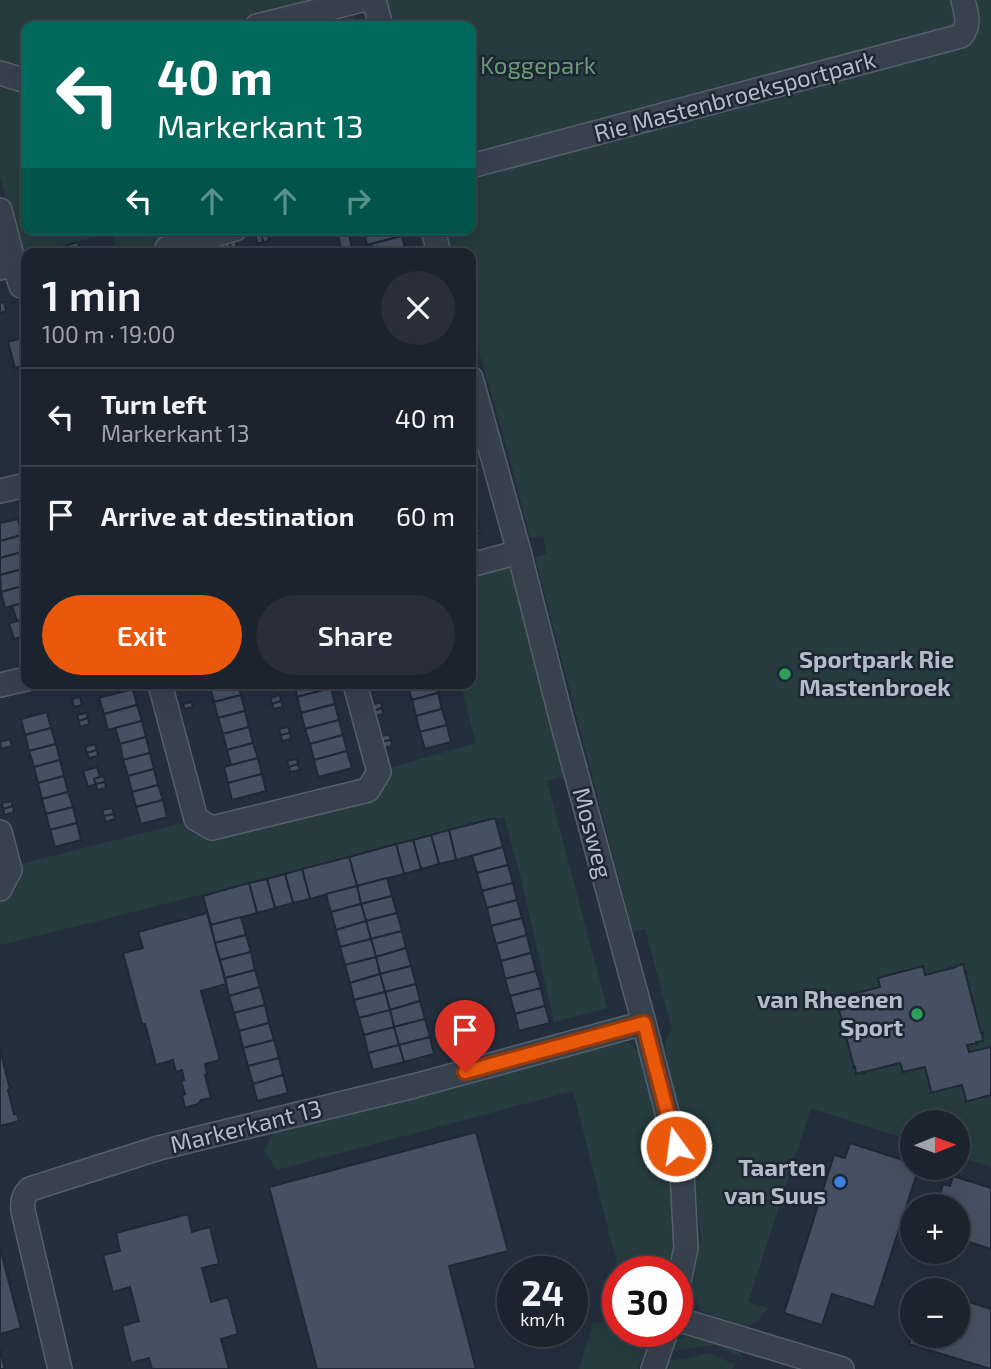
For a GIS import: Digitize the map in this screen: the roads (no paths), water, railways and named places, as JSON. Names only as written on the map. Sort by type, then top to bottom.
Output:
[{"type":"street","points":[[277,21],[362,0]]},
{"type":"street","points":[[374,0],[380,21]]},
{"type":"street","name":"Rie Mastenbroeksportpark","points":[[476,165],[961,36],[967,30],[968,18],[963,0]]},
{"type":"street","points":[[0,73],[21,79]]},
{"type":"street","points":[[0,210],[7,266],[21,286]]},
{"type":"street","points":[[167,248],[214,235]]},
{"type":"street","name":"Mosweg","points":[[476,396],[682,1171],[684,1256]]},
{"type":"street","points":[[0,491],[21,486]]},
{"type":"street","points":[[476,564],[519,552]]},
{"type":"street","points":[[0,685],[21,680]]},
{"type":"street","points":[[161,689],[196,819],[212,828],[368,790],[379,772],[356,689]]},
{"type":"street","points":[[0,832],[10,870],[0,889]]},
{"type":"street","name":"Markerkant 13","points":[[60,1369],[23,1211],[22,1202],[30,1189],[159,1148],[414,1086],[644,1023]]},
{"type":"street","points":[[693,1324],[842,1369]]},
{"type":"street","points":[[653,1369],[661,1347]]},
{"type":"place","name":"Sportpark Rie Mastenbroek","points":[[785,674]]},
{"type":"place","name":"van Rheenen Sport","points":[[917,1014]]},
{"type":"place","name":"Taarten van Suus","points":[[840,1182]]},
{"type":"park label","name":"Koggepark","points":[[538,66]]}]
